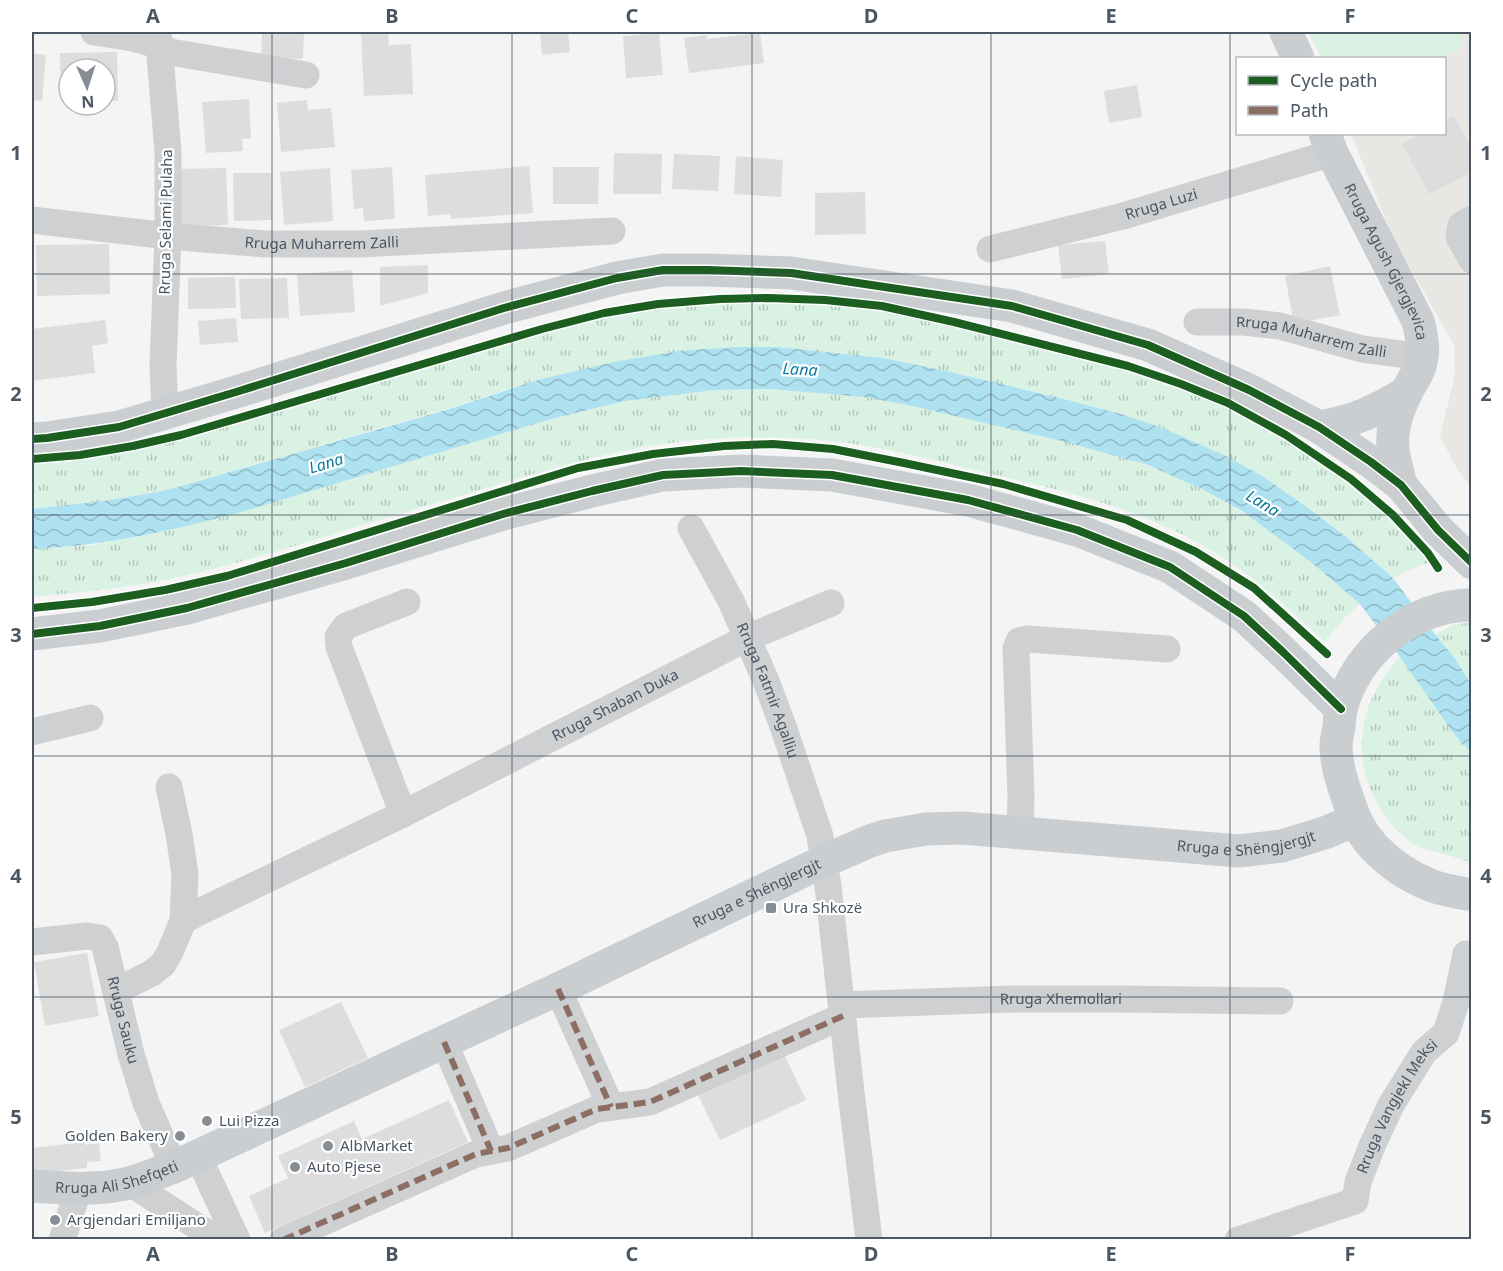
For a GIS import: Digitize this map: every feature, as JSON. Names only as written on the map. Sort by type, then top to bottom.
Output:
[{"type":"main road","points":[[1286,32],[1298,57]]},
{"type":"main road","name":"Rruga Agush Gjergjevica","points":[[1329,143],[1418,321],[1422,339],[1423,357],[1418,373],[1396,417],[1392,436],[1394,460],[1401,485]]},
{"type":"main road","points":[[32,439],[119,427],[504,308],[617,278],[663,270],[791,273],[1012,306],[1148,345],[1249,390],[1319,427],[1401,485],[1438,530],[1472,563]]},
{"type":"main road","points":[[1319,427],[1362,417],[1406,393]]},
{"type":"main road","points":[[32,634],[100,626],[187,608],[346,563],[503,514],[663,475],[741,471],[832,475],[968,500],[1077,530],[1170,567],[1244,616],[1341,709]]},
{"type":"main road","points":[[1464,605],[1429,612],[1405,624],[1365,661],[1351,684],[1341,709],[1336,746],[1341,781],[1355,820],[1374,847],[1401,870],[1432,886],[1472,894]]},
{"type":"main road","name":"Rruga e Shëngjergjt","points":[[186,1162],[558,990],[870,840],[926,829],[962,828],[1239,851],[1282,846],[1328,832],[1355,820]]},
{"type":"main road","name":"Rruga Ali Shefqeti","points":[[32,1186],[78,1188],[130,1183],[186,1162]]},
{"type":"street","points":[[94,32],[146,40],[159,38],[170,52],[306,75]]},
{"type":"street","name":"Rruga Selami Pulaha","points":[[159,38],[168,152],[168,236],[163,366],[165,413]]},
{"type":"street","name":"Rruga Luzi","points":[[990,249],[1123,216],[1329,143]]},
{"type":"street","points":[[1472,219],[1461,225],[1459,237],[1472,260]]},
{"type":"street","name":"Rruga Muharrem Zalli","points":[[32,220],[168,236],[265,244],[360,244],[612,231]]},
{"type":"street","name":"Rruga Muharrem Zalli","points":[[1197,322],[1244,322],[1280,326],[1362,349],[1423,357]]},
{"type":"street","name":"Rruga Fatmir Agalliu","points":[[691,528],[731,601],[766,681],[820,836],[824,861]]},
{"type":"street","points":[[403,814],[339,647],[338,637],[346,626],[407,602]]},
{"type":"street","name":"Rruga Shaban Duka","points":[[183,921],[403,814],[747,638],[831,603]]},
{"type":"street","points":[[1020,833],[1022,798],[1016,649],[1019,641],[1028,639],[1167,649]]},
{"type":"street","points":[[32,732],[90,717]]},
{"type":"street","points":[[116,991],[152,973],[163,964],[183,921],[185,874],[169,787]]},
{"type":"street","points":[[824,861],[869,1239]]},
{"type":"street","name":"Rruga Sauku","points":[[32,942],[87,936],[100,938],[105,947],[131,1054],[146,1103],[237,1239]]},
{"type":"street","name":"Rruga Vangjekl Meksi","points":[[1238,1239],[1355,1201],[1358,1182],[1368,1155],[1391,1105],[1424,1052],[1446,1033],[1469,954]]},
{"type":"street","points":[[558,990],[611,1107]]},
{"type":"street","name":"Rruga Xhemollari","points":[[843,1011],[1024,999],[1280,1001]]},
{"type":"street","points":[[283,1239],[476,1154],[508,1148],[597,1109],[650,1102],[843,1011]]},
{"type":"street","points":[[444,1042],[491,1151]]},
{"type":"street","points":[[130,1183],[218,1239]]},
{"type":"street","points":[[62,1239],[78,1188]]},
{"type":"shaded area","points":[[1458,32],[1471,32],[1471,486],[1457,469],[1440,436],[1455,375],[1454,345],[1393,238],[1351,135],[1446,135],[1446,57],[1464,45]]},
{"type":"green space","points":[[1308,32],[1458,32],[1464,45],[1446,57],[1321,57]]},
{"type":"green space","points":[[773,302],[822,304],[918,318],[1108,364],[1191,391],[1246,416],[1323,463],[1394,522],[1416,545],[1428,563],[1393,578],[1345,536],[1264,477],[1226,456],[1163,428],[1121,414],[883,358],[778,347],[538,380],[163,491],[104,501],[32,509],[32,463],[132,451],[178,441],[251,417],[571,324],[682,305]]},
{"type":"green space","points":[[771,389],[842,394],[906,404],[1072,443],[1164,472],[1228,503],[1268,529],[1306,557],[1360,604],[1345,617],[1325,642],[1239,568],[1171,529],[1114,506],[1055,489],[903,453],[831,441],[762,437],[683,441],[629,450],[550,470],[261,556],[181,577],[93,591],[32,597],[32,549],[92,545],[166,531],[245,511],[551,419],[625,401],[715,390]]},
{"type":"green space","points":[[1471,622],[1471,684],[1456,660],[1435,634],[1453,625]]},
{"type":"green space","points":[[1400,657],[1454,734],[1471,752],[1471,863],[1415,845],[1388,819],[1369,786],[1362,749],[1367,711],[1380,682]]},
{"type":"water","name":"Lana","points":[[778,347],[883,358],[946,371],[1121,414],[1163,428],[1226,456],[1264,477],[1312,511],[1393,578],[1456,660],[1471,684],[1471,752],[1454,734],[1360,604],[1312,563],[1242,511],[1204,490],[1148,465],[1066,442],[864,397],[770,389],[715,390],[625,401],[551,419],[219,518],[113,541],[32,549],[32,509],[104,501],[163,491],[446,410],[538,380],[614,362],[679,351]]},
{"type":"building","points":[[262,32],[304,32],[303,59],[261,57]]},
{"type":"building","points":[[361,32],[388,32],[389,45],[411,44],[413,94],[364,96]]},
{"type":"building","points":[[540,32],[568,32],[570,52],[542,55]]},
{"type":"building","points":[[659,33],[663,75],[626,78],[623,36]]},
{"type":"building","points":[[760,33],[764,63],[689,73],[684,38],[707,35],[707,39]]},
{"type":"building","points":[[117,52],[118,101],[117,57],[60,57],[60,53]]},
{"type":"building","points":[[32,53],[46,55],[42,101],[32,100]]},
{"type":"building","points":[[1137,85],[1142,117],[1109,123],[1104,91]]},
{"type":"building","points":[[249,99],[251,138],[242,139],[243,151],[206,153],[202,102]]},
{"type":"building","points":[[307,100],[308,110],[331,108],[335,147],[281,152],[277,103]]},
{"type":"building","points":[[1454,116],[1472,149],[1472,172],[1429,194],[1402,144],[1419,135],[1446,135],[1446,120]]},
{"type":"building","points":[[614,153],[662,154],[661,194],[613,194]]},
{"type":"building","points":[[674,154],[720,156],[718,191],[672,189]]},
{"type":"building","points":[[736,156],[783,160],[781,197],[734,194]]},
{"type":"building","points":[[529,166],[533,213],[451,219],[450,214],[428,216],[425,175]]},
{"type":"building","points":[[392,167],[395,219],[364,221],[363,208],[354,209],[351,170]]},
{"type":"building","points":[[553,167],[599,167],[598,204],[553,204]]},
{"type":"building","points":[[226,168],[228,225],[177,227],[175,169]]},
{"type":"building","points":[[330,168],[333,221],[284,225],[280,172]]},
{"type":"building","points":[[233,173],[271,173],[272,220],[234,221]]},
{"type":"building","points":[[865,192],[866,234],[815,235],[815,193]]},
{"type":"building","points":[[1105,241],[1109,274],[1062,279],[1058,245]]},
{"type":"building","points":[[109,244],[110,294],[37,296],[36,245]]},
{"type":"building","points":[[428,265],[428,293],[380,306],[380,267]]},
{"type":"building","points":[[1330,266],[1340,315],[1294,324],[1285,276]]},
{"type":"building","points":[[352,270],[355,312],[300,316],[297,274]]},
{"type":"building","points":[[235,277],[236,308],[188,309],[188,278]]},
{"type":"building","points":[[287,278],[289,318],[241,319],[239,279]]},
{"type":"building","points":[[236,318],[238,342],[200,345],[198,321]]},
{"type":"building","points":[[105,320],[108,343],[92,346],[95,373],[32,381],[32,329]]},
{"type":"building","points":[[87,953],[99,1016],[45,1026],[34,962]]},
{"type":"building","points":[[341,1002],[368,1058],[305,1087],[279,1030]]},
{"type":"building","points":[[783,1052],[806,1100],[720,1140],[697,1093]]},
{"type":"building","points":[[449,1100],[468,1142],[265,1233],[249,1196],[288,1178],[278,1156],[354,1121],[362,1139]]},
{"type":"building","points":[[85,1142],[86,1145],[99,1143],[101,1161],[87,1162],[87,1168],[32,1174],[32,1148]]},
{"type":"marked path","points":[[558,989],[611,1107]]},
{"type":"marked path","points":[[283,1240],[476,1154],[508,1148],[597,1109],[650,1102],[843,1016]]},
{"type":"marked path","points":[[444,1042],[491,1151]]},
{"type":"cycle path","points":[[32,439],[119,427],[504,308],[617,278],[663,270],[791,273],[1012,306],[1148,345],[1249,390],[1319,427],[1401,485],[1438,530],[1472,563]]},
{"type":"cycle path","points":[[32,459],[80,455],[181,435],[542,329],[604,313],[658,304],[720,299],[825,300],[882,306],[1128,366],[1228,403],[1286,435],[1351,479],[1393,515],[1428,553],[1438,568]]},
{"type":"cycle path","points":[[32,608],[92,602],[165,590],[227,576],[578,468],[653,454],[724,446],[773,444],[833,449],[1003,484],[1127,520],[1196,552],[1254,588],[1327,654]]},
{"type":"cycle path","points":[[32,634],[100,626],[187,608],[346,563],[503,514],[663,475],[741,471],[832,475],[968,500],[1077,530],[1170,567],[1244,616],[1341,709]]},
{"type":"place","name":"Ura Shkozë","points":[[771,908]]},
{"type":"place","name":"Lui Pizza","points":[[207,1121]]},
{"type":"place","name":"Golden Bakery","points":[[180,1136]]},
{"type":"place","name":"AlbMarket","points":[[328,1146]]},
{"type":"place","name":"Auto Pjese","points":[[295,1167]]},
{"type":"place","name":"Argjendari Emiljano","points":[[55,1220]]}]
